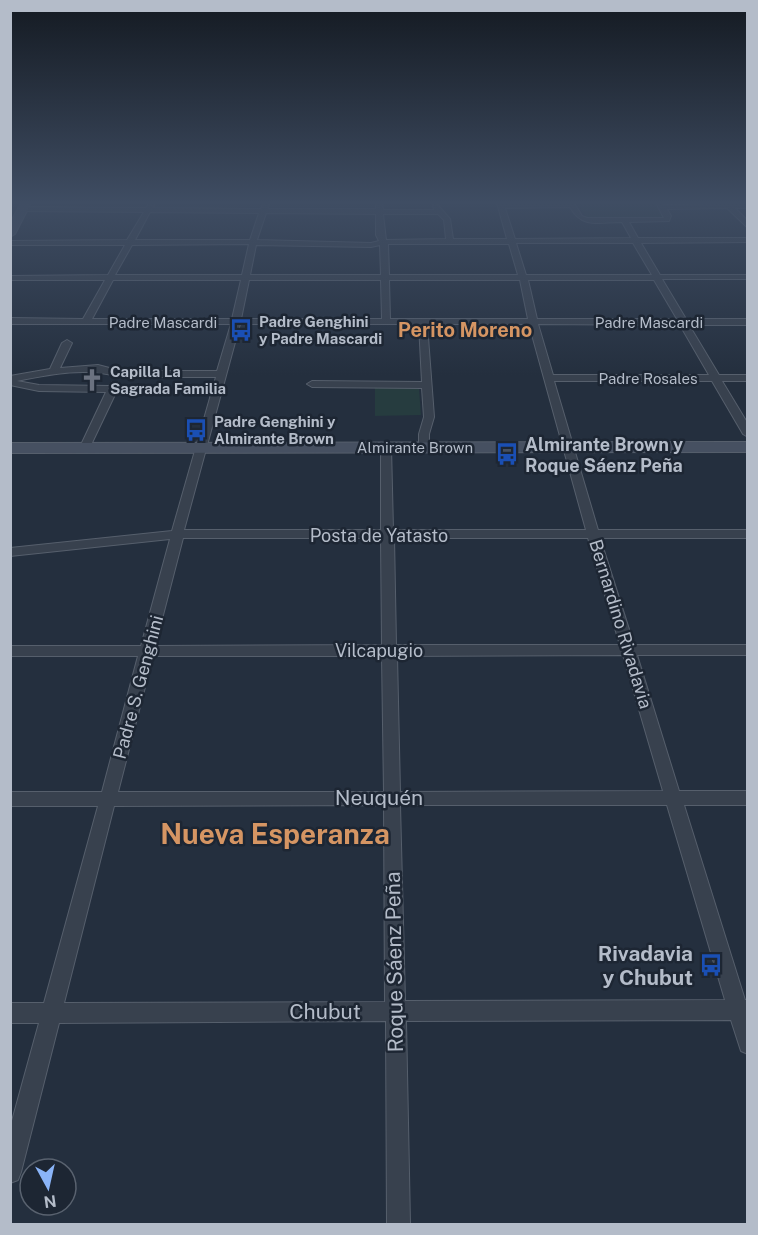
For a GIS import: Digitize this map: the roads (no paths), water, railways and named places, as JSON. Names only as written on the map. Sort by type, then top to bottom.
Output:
[{"type":"street","points":[[86,321],[119,261]]},
{"type":"street","name":"Padre S. Genghini","points":[[10,1172],[200,448],[236,322],[250,261]]},
{"type":"street","points":[[385,261],[386,323]]},
{"type":"street","name":"Bernardino Rivadavia","points":[[517,261],[593,534],[673,798],[742,1010],[747,1044]]},
{"type":"street","points":[[648,261],[747,434]]},
{"type":"street","points":[[10,278],[747,277]]},
{"type":"street","name":"Padre Mascardi","points":[[10,321],[747,322]]},
{"type":"street","points":[[423,323],[429,417],[424,434],[424,447]]},
{"type":"street","points":[[54,371],[67,343]]},
{"type":"street","points":[[10,380],[54,371],[100,369],[113,370],[120,374],[222,374]]},
{"type":"street","points":[[85,447],[120,374]]},
{"type":"street","name":"Padre Rosales","points":[[549,378],[747,378]]},
{"type":"street","points":[[10,380],[39,388],[112,389]]},
{"type":"street","points":[[312,384],[427,385]]},
{"type":"street","name":"Roque Sáenz Peña","points":[[386,447],[399,1224]]},
{"type":"street","name":"Almirante Brown","points":[[10,448],[747,447]]},
{"type":"street","name":"Posta de Yatasto","points":[[10,552],[178,534],[747,534]]},
{"type":"street","name":"Vilcapugio","points":[[10,651],[747,650]]},
{"type":"street","name":"Neuquén","points":[[10,799],[747,798]]},
{"type":"street","name":"Chubut","points":[[10,1013],[742,1010]]},
{"type":"place","name":"Padre Genghini y Padre Mascardi","points":[[241,330]]},
{"type":"place","name":"Capilla La Sagrada Familia","points":[[92,380]]},
{"type":"place","name":"Padre Genghini y Almirante Brown","points":[[196,430]]},
{"type":"place","name":"Almirante Brown y Roque Sáenz Peña","points":[[507,454]]},
{"type":"place","name":"Rivadavia y Chubut","points":[[711,965]]},
{"type":"district","name":"Perito Moreno","points":[[465,330]]},
{"type":"district","name":"Nueva Esperanza","points":[[275,833]]}]
